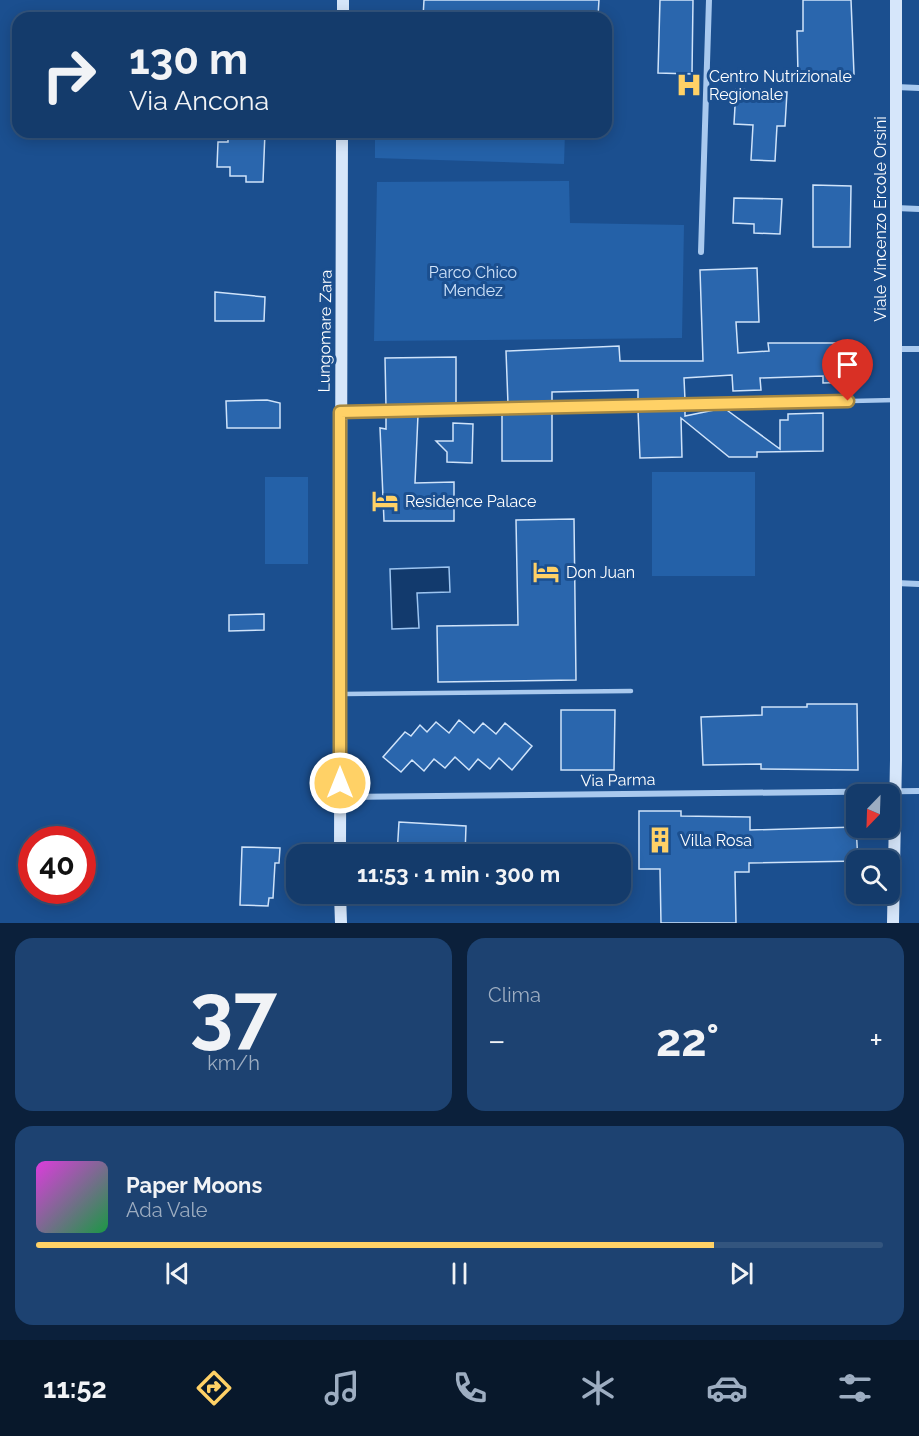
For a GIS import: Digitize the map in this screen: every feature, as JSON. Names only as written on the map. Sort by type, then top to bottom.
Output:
[{"type":"street","points":[[701,252],[709,0]]},
{"type":"street","name":"Viale Vincenzo Ercole Orsini","points":[[896,0],[896,784]]},
{"type":"street","points":[[896,87],[919,88]]},
{"type":"street","name":"Lungomare Zara","points":[[340,844],[342,138]]},
{"type":"street","points":[[896,208],[919,209]]},
{"type":"street","points":[[896,349],[919,349]]},
{"type":"street","points":[[895,583],[919,584]]},
{"type":"street","name":"Via Parma","points":[[900,791],[919,791]]},
{"type":"street","name":"Via Parma","points":[[340,797],[846,792]]},
{"type":"street","name":"Viale Vincenzo Ercole Orsini","points":[[893,923],[895,838]]},
{"type":"street","points":[[340,904],[341,923]]},
{"type":"lane","points":[[340,412],[896,400]]},
{"type":"lane","points":[[340,694],[631,691]]},
{"type":"green space","points":[[375,138],[565,138],[564,164],[375,158]]},
{"type":"green space","name":"Parco Chico Mendez","points":[[569,181],[570,223],[684,225],[682,338],[374,341],[377,182]]},
{"type":"green space","points":[[652,472],[755,472],[755,576],[652,576]]},
{"type":"green space","points":[[265,477],[308,477],[308,564],[265,564]]},
{"type":"shaded area","points":[[449,567],[450,592],[417,593],[419,628],[392,629],[390,569]]},
{"type":"building","points":[[424,0],[599,0],[598,12],[423,12]]},
{"type":"building","points":[[660,0],[693,0],[692,74],[658,73]]},
{"type":"building","points":[[803,0],[851,0],[854,74],[798,74],[797,31],[803,31]]},
{"type":"building","points":[[736,89],[787,92],[785,126],[777,126],[775,161],[751,160],[753,125],[734,124]]},
{"type":"building","points":[[228,138],[265,138],[263,182],[246,182],[246,176],[230,176],[230,167],[217,167],[218,142],[228,142]]},
{"type":"building","points":[[813,185],[851,186],[850,247],[813,247]]},
{"type":"building","points":[[734,198],[782,199],[780,234],[754,233],[754,224],[733,223]]},
{"type":"building","points":[[757,268],[759,322],[736,322],[738,353],[769,351],[768,343],[854,343],[856,382],[823,383],[823,376],[760,378],[761,390],[733,391],[732,375],[684,378],[685,400],[638,401],[638,390],[552,392],[552,403],[508,404],[506,351],[619,346],[620,361],[703,361],[700,270]]},
{"type":"building","points":[[215,292],[265,297],[264,321],[215,321]]},
{"type":"building","points":[[456,357],[456,404],[386,407],[385,358]]},
{"type":"building","points":[[267,400],[280,403],[280,428],[227,428],[226,401]]},
{"type":"building","points":[[724,408],[780,449],[780,420],[788,420],[788,414],[823,413],[823,451],[757,452],[757,457],[729,457],[681,418],[682,457],[640,458],[638,410],[685,409],[685,416]]},
{"type":"building","points":[[552,412],[552,461],[502,461],[502,413]]},
{"type":"building","points":[[418,415],[415,483],[454,482],[454,521],[384,521],[380,428],[386,429],[386,416]]},
{"type":"building","points":[[453,423],[473,424],[472,463],[447,462],[447,452],[436,441],[453,441]]},
{"type":"building","name":"Don Juan","points":[[574,519],[576,680],[438,682],[437,626],[518,625],[516,520]]},
{"type":"building","points":[[264,614],[264,630],[229,631],[229,615]]},
{"type":"building","points":[[807,704],[857,704],[858,770],[761,769],[761,764],[703,765],[701,717],[762,715],[762,707],[807,707]]},
{"type":"building","points":[[561,710],[615,710],[614,770],[561,770]]},
{"type":"building","points":[[459,720],[474,733],[483,723],[496,734],[505,723],[532,746],[512,770],[499,758],[490,769],[478,759],[469,770],[455,757],[445,768],[434,759],[424,771],[412,760],[401,772],[383,757],[405,732],[411,736],[420,725],[427,732],[436,722],[449,733]]},
{"type":"building","points":[[639,811],[681,811],[681,816],[750,817],[750,830],[846,827],[846,838],[857,838],[857,850],[846,850],[846,861],[749,863],[749,872],[735,872],[736,923],[661,923],[660,869],[639,869]]},
{"type":"building","points":[[399,822],[466,826],[465,844],[398,844]]},
{"type":"building","points":[[242,847],[280,848],[279,863],[275,863],[273,898],[269,898],[268,906],[240,905]]},
{"type":"place","name":"Centro Nutrizionale Regionale","points":[[689,85]]},
{"type":"place","name":"Residence Palace","points":[[385,501]]},
{"type":"place","name":"Don Juan","points":[[546,572]]},
{"type":"place","name":"Villa Rosa","points":[[660,840]]},
{"type":"route","points":[[340,783],[340,412],[848,401]]}]
